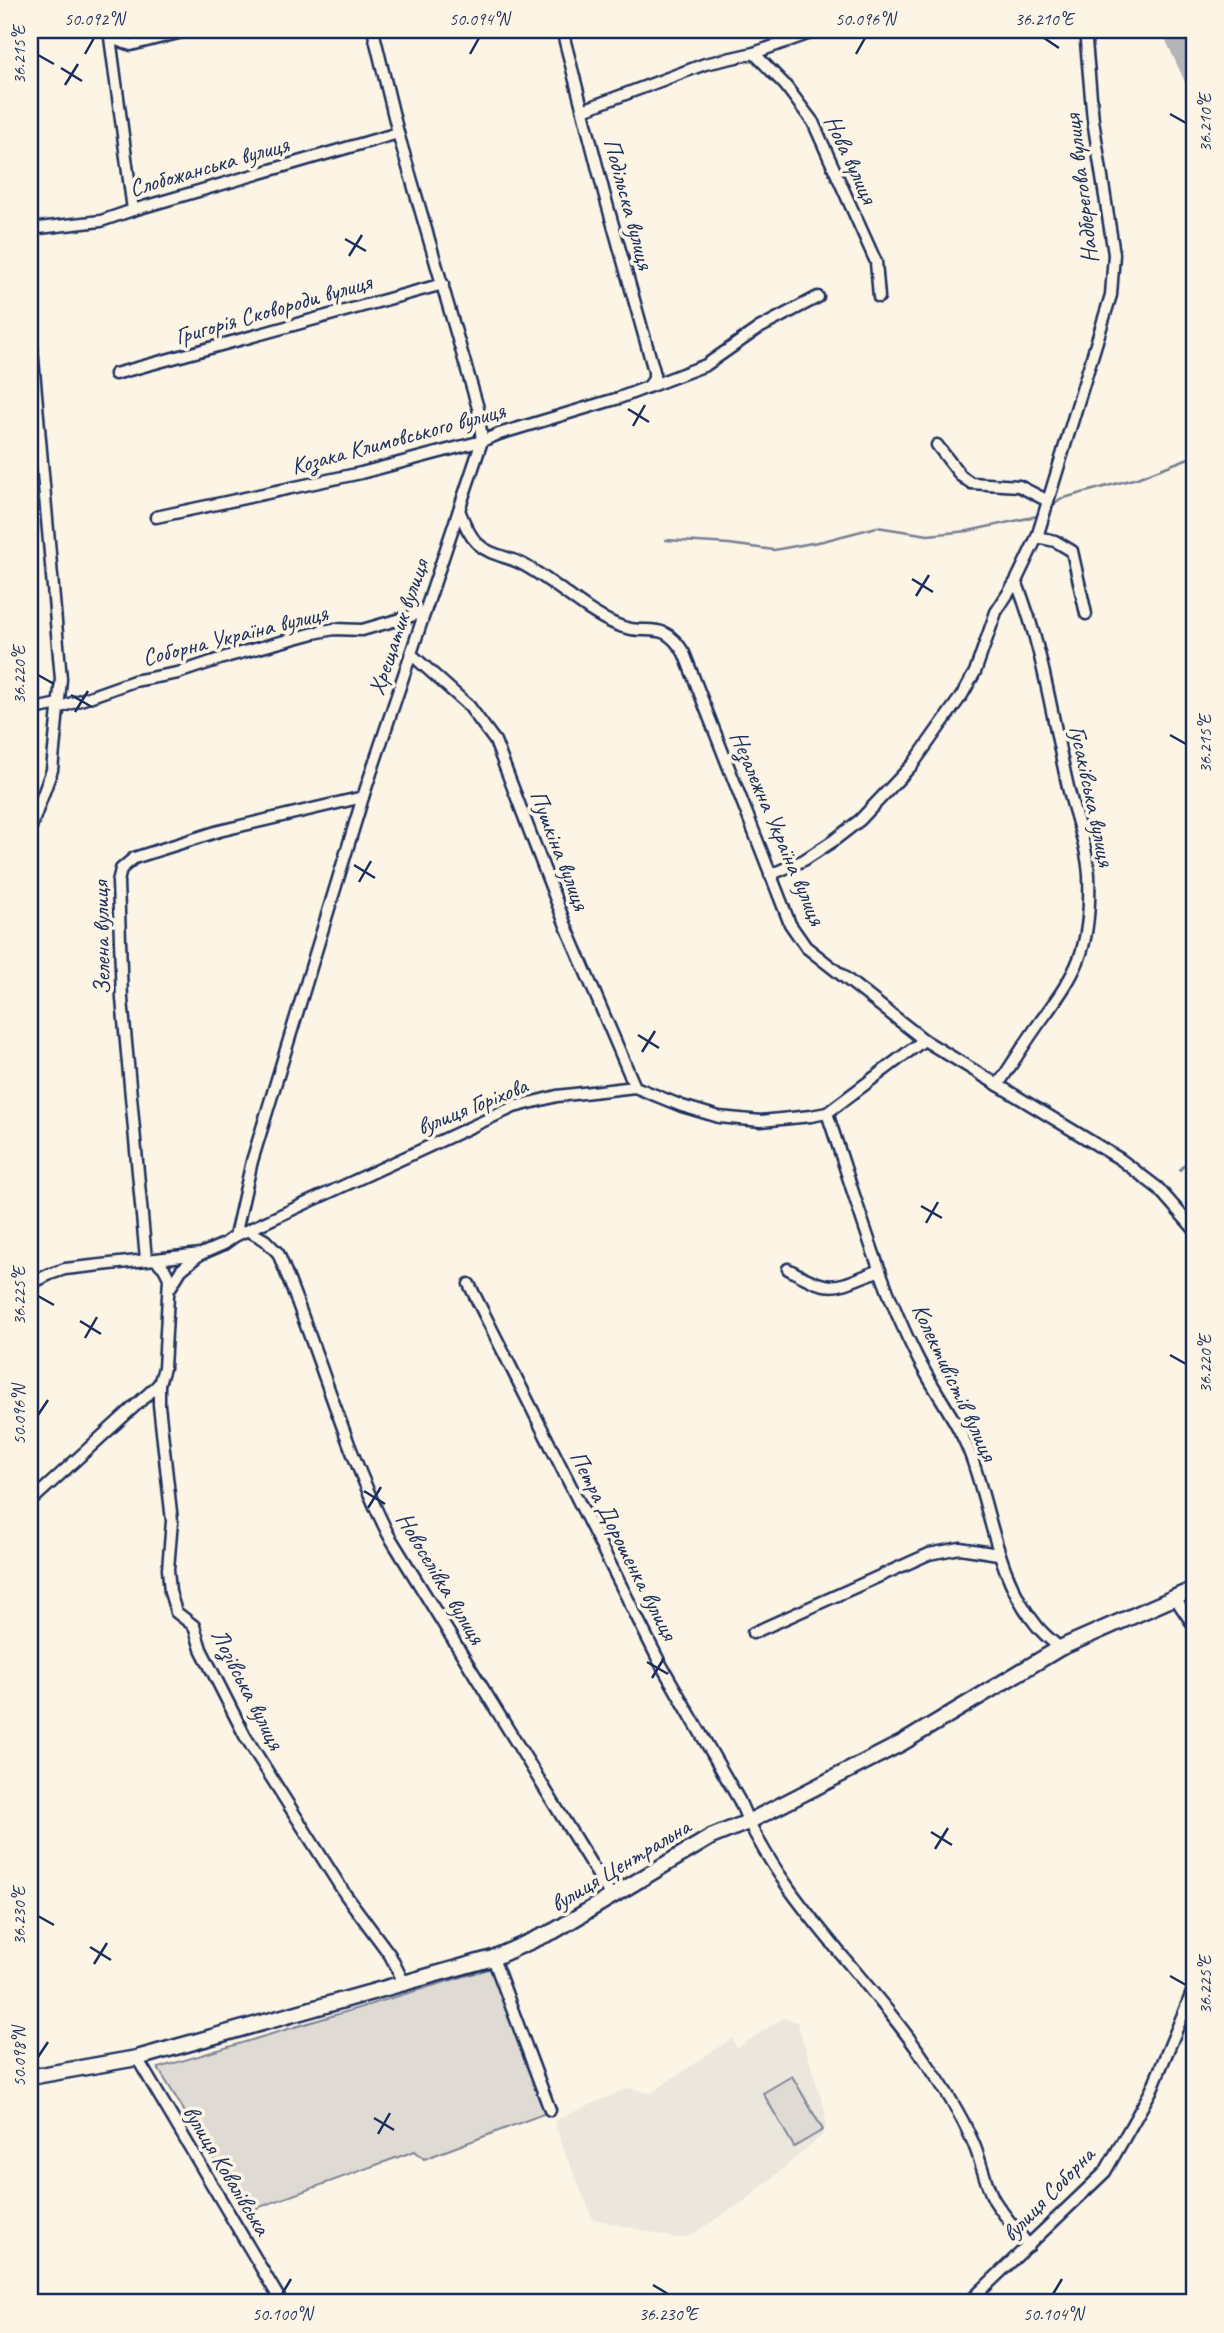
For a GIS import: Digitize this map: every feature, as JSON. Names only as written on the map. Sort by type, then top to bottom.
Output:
[{"type":"street","points":[[111,30],[119,41],[129,45],[190,30]]},
{"type":"street","points":[[111,30],[133,209]]},
{"type":"street","name":"Хрещатик вулиця","points":[[235,1236],[252,1161],[363,797],[482,441],[478,408],[398,132],[373,30]]},
{"type":"street","name":"Подільска вулиця","points":[[562,30],[654,371],[654,379],[648,388]]},
{"type":"street","points":[[583,110],[705,64],[754,53],[819,30]]},
{"type":"street","name":"Надберегова вулиця","points":[[771,874],[804,860],[833,841],[860,820],[913,764],[975,672],[996,612],[1016,582],[1037,537],[1111,295],[1114,254],[1093,120],[1085,30]]},
{"type":"street","name":"Нова вулиця","points":[[754,53],[785,85],[813,122],[876,262],[879,297]]},
{"type":"street","name":"Слобожанська вулиця","points":[[30,229],[101,221],[133,209],[398,132]]},
{"type":"street","name":"Григорія Сковороди вулиця","points":[[115,374],[443,284]]},
{"type":"street","points":[[648,388],[706,365],[759,328],[818,297]]},
{"type":"street","points":[[30,325],[61,679],[52,770],[30,830]]},
{"type":"street","name":"Козака Климовського вулиця","points":[[156,517],[361,473],[482,441],[648,388]]},
{"type":"street","points":[[937,445],[961,476],[971,483],[1019,486],[1048,501]]},
{"type":"street","name":"Незалежна Україна вулиця","points":[[459,510],[471,536],[488,551],[520,563],[568,597],[612,623],[637,630],[667,632],[675,638],[684,653],[790,924],[806,947],[924,1040],[1120,1160],[1158,1188],[1194,1228]]},
{"type":"street","points":[[1037,537],[1055,541],[1072,551],[1086,614]]},
{"type":"street","name":"Гусаківська вулиця","points":[[999,1084],[1078,961],[1089,910],[1086,854],[1068,790],[1030,616],[1016,582]]},
{"type":"street","name":"Соборна Україна вулиця","points":[[30,710],[58,706],[134,681],[178,673],[314,633],[334,629],[362,630],[425,612]]},
{"type":"street","name":"Пушкіна вулиця","points":[[411,654],[469,706],[495,741],[566,926],[635,1087]]},
{"type":"street","name":"Зелена вулиця","points":[[151,1259],[122,999],[118,882],[121,869],[134,858],[219,831],[363,797]]},
{"type":"street","points":[[827,1113],[924,1040]]},
{"type":"street","name":"вулиця Горіхова","points":[[30,1284],[65,1269],[201,1254],[470,1126],[514,1107],[557,1096],[635,1087],[719,1117],[761,1121],[827,1113]]},
{"type":"street","name":"Колективістів вулиця","points":[[827,1113],[880,1270],[916,1356],[956,1423],[972,1459],[998,1554],[1017,1596],[1037,1627],[1060,1648]]},
{"type":"street","name":"Новоселівка вулиця","points":[[249,1231],[265,1240],[278,1253],[327,1388],[388,1534],[612,1898]]},
{"type":"street","points":[[169,1292],[181,1270],[201,1254]]},
{"type":"street","name":"Лозівська вулиця","points":[[151,1259],[167,1273],[169,1292],[159,1405],[172,1521],[168,1569],[170,1592],[176,1612],[194,1626],[204,1657],[245,1737],[345,1894],[390,1955],[405,1985]]},
{"type":"street","points":[[788,1269],[825,1286],[839,1286],[880,1270]]},
{"type":"street","name":"Петра Дорошенка вулиця","points":[[469,1284],[659,1661],[748,1822],[792,1895],[882,2001],[927,2063],[968,2131],[995,2200],[1029,2246]]},
{"type":"street","points":[[30,1502],[159,1384]]},
{"type":"street","points":[[753,1633],[929,1554],[960,1548],[998,1554]]},
{"type":"street","name":"вулиця Центральна","points":[[30,2077],[137,2059],[493,1958],[554,1931],[711,1837],[748,1822],[902,1743],[1060,1648],[1194,1589]]},
{"type":"street","points":[[1175,1598],[1194,1626]]},
{"type":"street","points":[[493,1958],[550,2110]]},
{"type":"street","name":"вулиця Соборна","points":[[968,2303],[1105,2172],[1151,2091],[1194,1988]]},
{"type":"street","name":"вулиця Ковалівська","points":[[137,2059],[282,2303]]},
{"type":"shaded area","points":[[492,1968],[546,2113],[424,2159],[415,2151],[246,2212],[158,2068]]},
{"type":"shaded area","points":[[783,2018],[797,2022],[825,2110],[826,2126],[821,2136],[746,2200],[688,2237],[675,2238],[593,2219],[554,2121],[628,2088],[651,2093],[732,2038],[737,2048]]},
{"type":"shaded area","points":[[792,2076],[823,2130],[794,2147],[763,2093]]},
{"type":"waterway","points":[[1171,30],[1194,80]]},
{"type":"waterway","points":[[1050,509],[1060,499],[1137,478],[1194,456]]},
{"type":"waterway","points":[[666,540],[774,550],[877,527],[928,535],[968,531],[1042,515]]},
{"type":"waterway","points":[[1180,1170],[1194,1153]]}]
